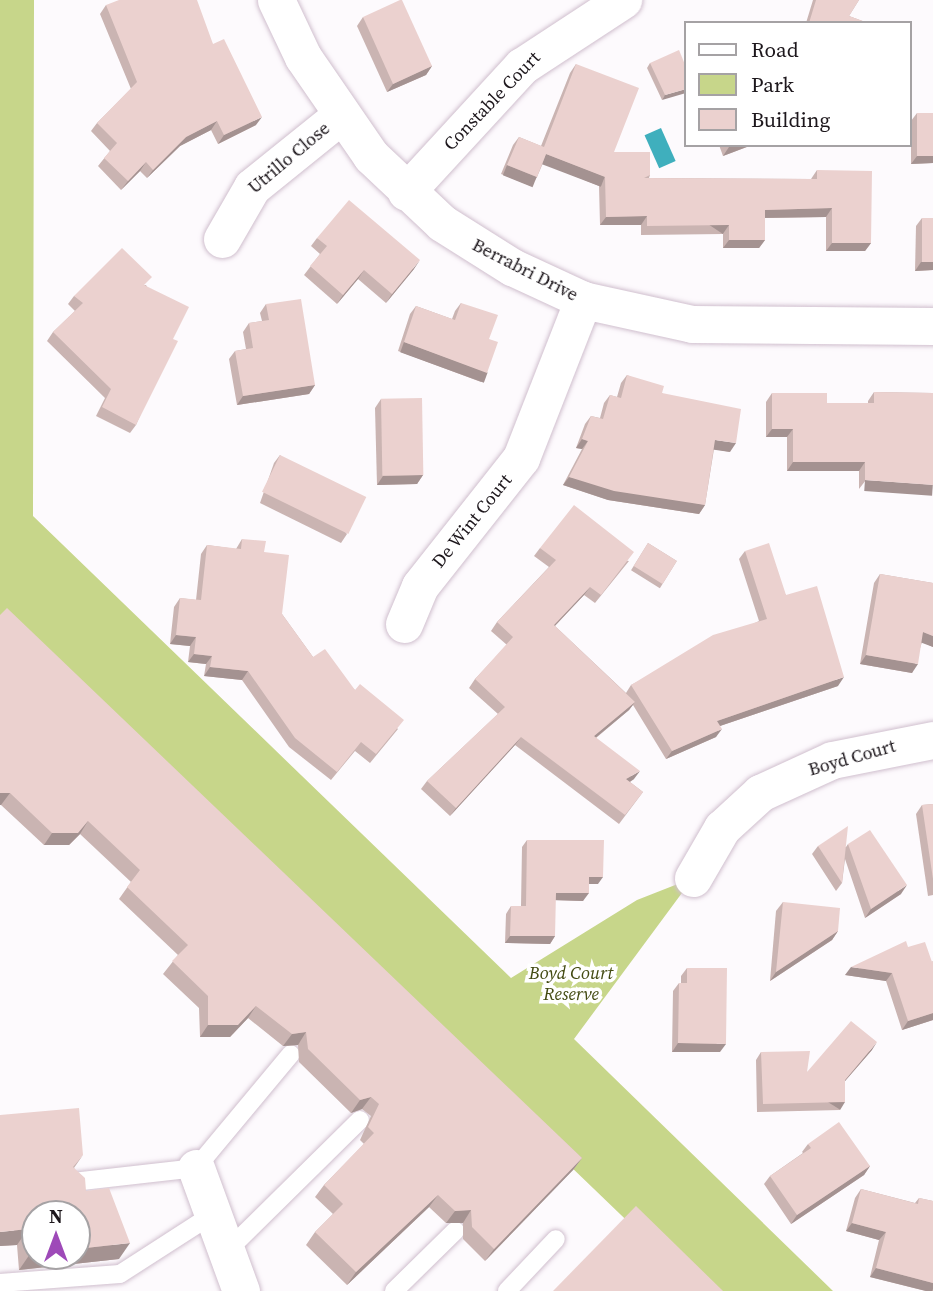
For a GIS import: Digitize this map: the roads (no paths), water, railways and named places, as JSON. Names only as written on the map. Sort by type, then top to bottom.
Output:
[{"type":"street","name":"Berrabri Drive","points":[[276,0],[340,116],[406,192],[478,247],[583,300],[729,327],[933,326]]},
{"type":"street","name":"Constable Court","points":[[406,192],[522,66],[623,0]]},
{"type":"street","name":"Utrillo Close","points":[[222,239],[252,187],[340,116]]},
{"type":"street","name":"De Wint Court","points":[[404,624],[420,586],[490,503],[526,449],[583,300]]},
{"type":"street","name":"Boyd Court","points":[[693,878],[722,828],[760,793],[832,760],[933,740]]},
{"type":"street","points":[[196,1168],[241,1291]]},
{"type":"lane","points":[[73,1182],[196,1168],[291,1054]]},
{"type":"lane","points":[[226,1252],[359,1120]]},
{"type":"lane","points":[[0,1283],[120,1274],[213,1214]]},
{"type":"lane","points":[[394,1291],[455,1231]]},
{"type":"lane","points":[[508,1291],[556,1240]]},
{"type":"water","points":[[661,128],[676,161],[659,168],[645,135]]},
{"type":"park label","name":"Boyd Court Reserve","points":[[571,984]]}]
